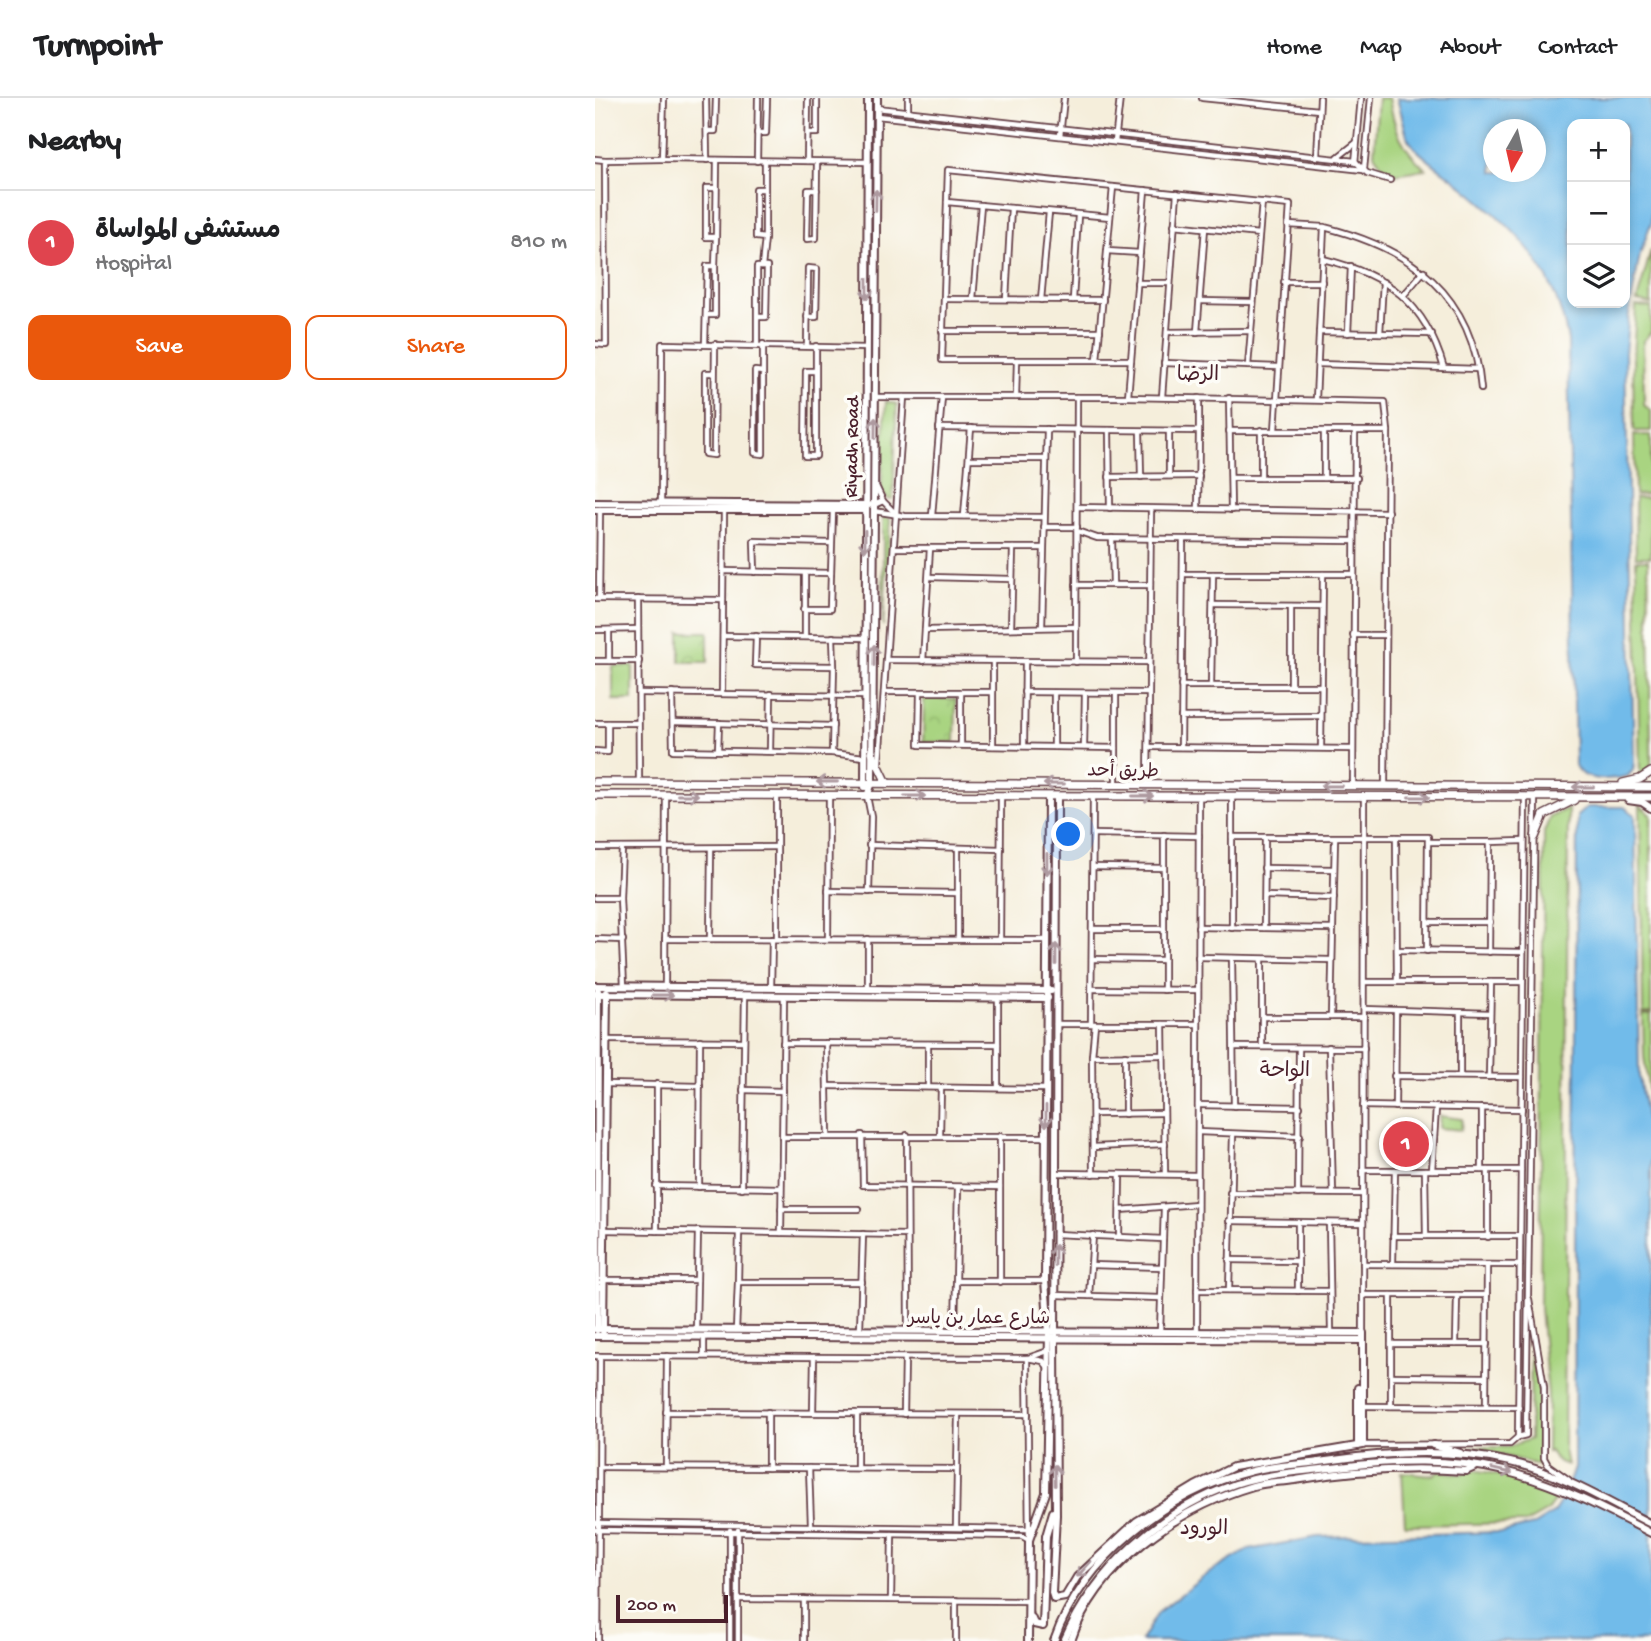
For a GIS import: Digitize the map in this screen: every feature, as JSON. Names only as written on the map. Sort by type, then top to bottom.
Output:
[{"type":"main road","points":[[872,751],[879,771],[887,783]]},
{"type":"main road","points":[[1610,787],[1640,779],[1651,772]]},
{"type":"main road","name":"طريق أحد","points":[[595,782],[1651,787]]},
{"type":"main road","name":"طريق أحد","points":[[595,795],[1651,797]]},
{"type":"main road","points":[[1535,837],[1541,819],[1551,809],[1585,797]]},
{"type":"street","points":[[662,159],[664,98]]},
{"type":"street","points":[[706,98],[708,160]]},
{"type":"street","points":[[707,131],[715,131],[716,98]]},
{"type":"street","points":[[757,161],[758,98]]},
{"type":"street","points":[[757,133],[766,133],[767,98]]},
{"type":"street","points":[[807,162],[808,98]]},
{"type":"street","points":[[808,133],[817,133],[817,98]]},
{"type":"street","name":"Riyadh Road","points":[[868,98],[864,757],[868,782]]},
{"type":"street","points":[[869,892],[871,816],[867,796],[872,751],[877,98]]},
{"type":"street","points":[[908,98],[908,111]]},
{"type":"street","points":[[1060,136],[1064,98]]},
{"type":"street","points":[[1115,142],[1120,98]]},
{"type":"street","points":[[1202,98],[1319,110]]},
{"type":"street","points":[[1317,157],[1320,98]]},
{"type":"street","points":[[1355,169],[1361,98]]},
{"type":"street","points":[[1364,170],[1371,98]]},
{"type":"street","points":[[877,112],[908,111],[1333,158],[1355,161],[1364,170]]},
{"type":"street","points":[[877,112],[1060,136],[1364,170],[1391,180]]},
{"type":"street","points":[[1333,158],[1347,153],[1357,143]]},
{"type":"street","points":[[595,159],[867,162]]},
{"type":"street","points":[[595,344],[606,345],[605,160]]},
{"type":"street","points":[[706,315],[715,315],[717,160]]},
{"type":"street","points":[[762,267],[765,238],[765,161]]},
{"type":"street","points":[[817,162],[817,190],[816,239],[807,239],[808,190],[817,190]]},
{"type":"street","points":[[1131,360],[941,360],[948,170],[1290,205],[1275,430]]},
{"type":"street","points":[[1097,360],[1113,187]]},
{"type":"street","points":[[716,188],[706,188],[706,237],[716,237]]},
{"type":"street","points":[[765,189],[756,189],[755,237],[765,238]]},
{"type":"street","points":[[1128,397],[1145,190]]},
{"type":"street","points":[[1162,397],[1177,193]]},
{"type":"street","points":[[947,202],[1110,218]]},
{"type":"street","points":[[1248,366],[1262,202]]},
{"type":"street","points":[[973,299],[981,205]]},
{"type":"street","points":[[1006,299],[1011,208]]},
{"type":"street","points":[[1041,300],[1049,212]]},
{"type":"street","points":[[1073,300],[1078,215]]},
{"type":"street","points":[[1174,225],[1259,234]]},
{"type":"street","points":[[1288,225],[1324,227],[1358,236],[1388,249],[1425,271],[1458,309],[1478,369],[1481,389]]},
{"type":"street","points":[[1316,399],[1324,227]]},
{"type":"street","points":[[1197,331],[1205,228]]},
{"type":"street","points":[[1107,251],[1140,253]]},
{"type":"street","points":[[1323,259],[1351,266],[1383,281],[1403,296],[1433,334],[1444,368]]},
{"type":"street","points":[[705,344],[706,266],[715,266]]},
{"type":"street","points":[[1348,333],[1351,266]]},
{"type":"street","points":[[757,317],[766,317],[767,267],[757,267],[757,317],[757,344]]},
{"type":"street","points":[[807,317],[816,317],[817,269],[808,268],[807,317],[807,346]]},
{"type":"street","points":[[1403,296],[1425,271]]},
{"type":"street","points":[[1380,333],[1383,281]]},
{"type":"street","points":[[1284,282],[1322,282]]},
{"type":"street","points":[[1137,283],[1170,283]]},
{"type":"street","points":[[944,299],[1103,300]]},
{"type":"street","points":[[1200,301],[1253,302]]},
{"type":"street","points":[[943,331],[1100,331]]},
{"type":"street","points":[[1167,332],[1251,331]]},
{"type":"street","points":[[1319,332],[1433,334]]},
{"type":"street","points":[[660,505],[662,344],[867,348]]},
{"type":"street","points":[[715,344],[715,373],[714,455],[705,454],[705,373],[715,373]]},
{"type":"street","points":[[763,344],[763,372],[763,454],[755,453],[755,372],[763,372]]},
{"type":"street","points":[[816,346],[816,371],[816,456],[805,456],[806,372],[816,371]]},
{"type":"street","points":[[1016,397],[1017,360]]},
{"type":"street","points":[[1164,363],[1278,368]]},
{"type":"street","points":[[1317,364],[1478,369]]},
{"type":"street","points":[[875,397],[1382,399],[1388,408],[1385,786]]},
{"type":"street","points":[[879,771],[894,548],[891,513],[904,397]]},
{"type":"street","points":[[932,516],[942,397]]},
{"type":"street","points":[[1076,662],[1077,397]]},
{"type":"street","points":[[1198,510],[1199,398]]},
{"type":"street","points":[[1229,398],[1231,509]]},
{"type":"street","points":[[939,428],[1199,431]]},
{"type":"street","points":[[964,516],[971,428]]},
{"type":"street","points":[[1042,627],[1047,429]]},
{"type":"street","points":[[1109,430],[1110,508]]},
{"type":"street","points":[[1229,430],[1388,431]]},
{"type":"street","points":[[1261,430],[1261,478]]},
{"type":"street","points":[[1140,431],[1141,477]]},
{"type":"street","points":[[1169,431],[1169,476]]},
{"type":"street","points":[[1324,431],[1324,478]]},
{"type":"street","points":[[1353,786],[1353,574],[1357,512],[1355,431]]},
{"type":"street","points":[[969,459],[1046,459]]},
{"type":"street","points":[[1109,477],[1199,476]]},
{"type":"street","points":[[1231,478],[1357,478]]},
{"type":"street","points":[[874,479],[891,513]]},
{"type":"street","points":[[874,508],[883,501]]},
{"type":"street","points":[[597,507],[833,510],[865,507]]},
{"type":"street","points":[[597,507],[865,507],[891,513],[932,516],[1044,517]]},
{"type":"street","points":[[597,507],[597,599],[723,600]]},
{"type":"street","points":[[1077,507],[1388,512]]},
{"type":"street","points":[[722,693],[724,510]]},
{"type":"street","points":[[804,609],[830,609],[833,510]]},
{"type":"street","points":[[1148,785],[1151,510]]},
{"type":"street","points":[[874,532],[879,515],[891,513]]},
{"type":"street","points":[[1044,527],[1077,529],[1097,538],[1354,541]]},
{"type":"street","points":[[1387,540],[1392,533]]},
{"type":"street","points":[[1112,538],[1113,585]]},
{"type":"street","points":[[755,572],[754,541],[831,542]]},
{"type":"street","points":[[1181,747],[1183,541]]},
{"type":"street","points":[[894,548],[1044,548]]},
{"type":"street","points":[[923,661],[930,548]]},
{"type":"street","points":[[1011,628],[1013,548]]},
{"type":"street","points":[[723,571],[831,573]]},
{"type":"street","points":[[805,573],[805,635]]},
{"type":"street","points":[[1183,574],[1353,574]]},
{"type":"street","points":[[1210,686],[1213,574]]},
{"type":"street","points":[[1321,748],[1323,574]]},
{"type":"street","points":[[928,577],[1012,579]]},
{"type":"street","points":[[1076,585],[1150,585]]},
{"type":"street","points":[[638,599],[639,782]]},
{"type":"street","points":[[1213,605],[1322,606]]},
{"type":"street","points":[[1387,611],[1391,605]]},
{"type":"street","points":[[1291,606],[1291,686]]},
{"type":"street","points":[[925,630],[1075,627]]},
{"type":"street","points":[[595,631],[638,629]]},
{"type":"street","points":[[609,630],[609,661]]},
{"type":"street","points":[[723,636],[805,635],[866,638]]},
{"type":"street","points":[[1353,635],[1387,635]]},
{"type":"street","points":[[756,636],[755,665],[834,666]]},
{"type":"street","points":[[832,752],[833,637]]},
{"type":"street","points":[[886,660],[1149,662]]},
{"type":"street","points":[[595,661],[639,661]]},
{"type":"street","points":[[993,662],[993,746]]},
{"type":"street","points":[[1024,746],[1025,662]]},
{"type":"street","points":[[1181,685],[1321,686]]},
{"type":"street","points":[[884,692],[993,692]]},
{"type":"street","points":[[920,692],[919,745],[1116,748]]},
{"type":"street","points":[[961,692],[961,745]]},
{"type":"street","points":[[1024,692],[1148,693]]},
{"type":"street","points":[[639,693],[865,696]]},
{"type":"street","points":[[672,693],[673,750],[832,752],[864,757]]},
{"type":"street","points":[[1054,693],[1054,747]]},
{"type":"street","points":[[771,694],[771,751]]},
{"type":"street","points":[[1084,747],[1085,694]]},
{"type":"street","points":[[1115,784],[1116,694]]},
{"type":"street","points":[[1181,717],[1321,716]]},
{"type":"street","points":[[673,722],[833,726]]},
{"type":"street","points":[[595,723],[638,723]]},
{"type":"street","points":[[595,751],[608,752],[608,723]]},
{"type":"street","points":[[718,750],[719,723]]},
{"type":"street","points":[[1149,747],[1352,749]]},
{"type":"street","points":[[665,986],[666,795]]},
{"type":"street","points":[[771,988],[775,939],[778,796]]},
{"type":"street","points":[[828,939],[829,796]]},
{"type":"street","points":[[1000,940],[1001,796]]},
{"type":"street","points":[[1029,1540],[1046,1493],[1048,1350],[1052,1335],[1045,1282],[1048,796]]},
{"type":"street","points":[[1057,796],[1055,1296],[1052,1335],[1056,1504],[1052,1593],[1054,1599],[1061,1600],[1096,1556],[1137,1521],[1233,1467],[1360,1446],[1510,1444],[1518,1437],[1526,1435],[1535,797]]},
{"type":"street","points":[[1093,796],[1093,1174]]},
{"type":"street","points":[[1197,1333],[1199,796]]},
{"type":"street","points":[[1232,796],[1232,928]]},
{"type":"street","points":[[1360,1446],[1364,797]]},
{"type":"street","points":[[1518,1437],[1525,797]]},
{"type":"street","points":[[1620,797],[1642,802],[1651,808]]},
{"type":"street","points":[[1093,834],[1199,836]]},
{"type":"street","points":[[1164,835],[1164,990]]},
{"type":"street","points":[[1232,837],[1428,837],[1427,951]]},
{"type":"street","points":[[1264,928],[1265,837]]},
{"type":"street","points":[[1396,837],[1397,982]]},
{"type":"street","points":[[1331,1017],[1335,838]]},
{"type":"street","points":[[1428,842],[1523,841]]},
{"type":"street","points":[[1489,952],[1490,842]]},
{"type":"street","points":[[869,845],[1000,849]]},
{"type":"street","points":[[595,848],[778,847]]},
{"type":"street","points":[[622,848],[620,898],[624,986]]},
{"type":"street","points":[[710,939],[711,848]]},
{"type":"street","points":[[958,848],[958,939]]},
{"type":"street","points":[[1093,867],[1164,868]]},
{"type":"street","points":[[1264,868],[1334,869]]},
{"type":"street","points":[[828,891],[958,893]]},
{"type":"street","points":[[1264,897],[1334,898]]},
{"type":"street","points":[[595,898],[620,898]]},
{"type":"street","points":[[1427,922],[1490,922]]},
{"type":"street","points":[[1198,927],[1333,929]]},
{"type":"street","points":[[1092,929],[1164,929]]},
{"type":"street","points":[[595,939],[623,940]]},
{"type":"street","points":[[665,939],[1047,940]]},
{"type":"street","points":[[867,939],[868,989]]},
{"type":"street","points":[[1397,950],[1523,952]]},
{"type":"street","points":[[1198,957],[1331,960]]},
{"type":"street","points":[[1232,958],[1234,1106]]},
{"type":"street","points":[[1092,959],[1164,960]]},
{"type":"street","points":[[1262,959],[1262,1047]]},
{"type":"street","points":[[1364,982],[1523,982]]},
{"type":"street","points":[[1489,1077],[1491,982]]},
{"type":"street","points":[[598,1333],[604,1280],[604,1230],[596,986],[1056,994]]},
{"type":"street","points":[[598,1333],[596,1173],[599,1120],[606,1084],[607,986]]},
{"type":"street","points":[[1091,989],[1198,990]]},
{"type":"street","points":[[596,994],[998,997],[1047,994]]},
{"type":"street","points":[[741,1188],[745,995]]},
{"type":"street","points":[[781,1233],[784,996]]},
{"type":"street","points":[[998,997],[998,1088]]},
{"type":"street","points":[[1364,1009],[1490,1013]]},
{"type":"street","points":[[1395,1107],[1396,1012]]},
{"type":"street","points":[[1460,1013],[1460,1076]]},
{"type":"street","points":[[1262,1017],[1364,1017]]},
{"type":"street","points":[[1056,1024],[1198,1024]]},
{"type":"street","points":[[1163,1024],[1165,1174]]},
{"type":"street","points":[[606,1040],[744,1041]]},
{"type":"street","points":[[699,1187],[700,1040]]},
{"type":"street","points":[[783,1043],[998,1044]]},
{"type":"street","points":[[826,1043],[828,1136]]},
{"type":"street","points":[[927,1087],[928,1044]]},
{"type":"street","points":[[1234,1047],[1364,1048]]},
{"type":"street","points":[[1329,1047],[1333,1194]]},
{"type":"street","points":[[1298,1194],[1299,1048]]},
{"type":"street","points":[[1125,1055],[1125,1114]]},
{"type":"street","points":[[1092,1056],[1163,1055]]},
{"type":"street","points":[[1394,1076],[1522,1077]]},
{"type":"street","points":[[606,1084],[700,1086]]},
{"type":"street","points":[[657,1084],[657,1231]]},
{"type":"street","points":[[827,1086],[1046,1089]]},
{"type":"street","points":[[940,1135],[941,1087]]},
{"type":"street","points":[[743,1090],[783,1091]]},
{"type":"street","points":[[1198,1105],[1300,1107]]},
{"type":"street","points":[[1363,1106],[1522,1109]]},
{"type":"street","points":[[1426,1236],[1429,1170],[1436,1108]]},
{"type":"street","points":[[1482,1108],[1488,1237]]},
{"type":"street","points":[[1093,1114],[1164,1113]]},
{"type":"street","points":[[1198,1132],[1300,1136]]},
{"type":"street","points":[[1229,1290],[1233,1134]]},
{"type":"street","points":[[862,1135],[863,1185],[1000,1187]]},
{"type":"street","points":[[907,1135],[908,1331]]},
{"type":"street","points":[[1000,1136],[1000,1282]]},
{"type":"street","points":[[782,1137],[1046,1137]]},
{"type":"street","points":[[1093,1147],[1165,1144]]},
{"type":"street","points":[[1363,1170],[1521,1170]]},
{"type":"street","points":[[1393,1264],[1395,1170]]},
{"type":"street","points":[[1056,1173],[1197,1174]]},
{"type":"street","points":[[1119,1237],[1121,1174]]},
{"type":"street","points":[[656,1186],[781,1188]]},
{"type":"street","points":[[955,1331],[958,1187]]},
{"type":"street","points":[[1230,1193],[1363,1194]]},
{"type":"street","points":[[1120,1210],[1197,1204]]},
{"type":"street","points":[[1160,1333],[1164,1208]]},
{"type":"street","points":[[781,1209],[859,1209]]},
{"type":"street","points":[[1229,1222],[1363,1223]]},
{"type":"street","points":[[1299,1222],[1299,1291]]},
{"type":"street","points":[[1329,1223],[1332,1333]]},
{"type":"street","points":[[604,1230],[907,1235]]},
{"type":"street","points":[[696,1330],[698,1231]]},
{"type":"street","points":[[736,1330],[739,1232]]},
{"type":"street","points":[[860,1331],[863,1234]]},
{"type":"street","points":[[1055,1234],[1163,1239]]},
{"type":"street","points":[[1089,1296],[1093,1235]]},
{"type":"street","points":[[1394,1236],[1520,1236]]},
{"type":"street","points":[[1229,1261],[1299,1261]]},
{"type":"street","points":[[1363,1264],[1520,1265]]},
{"type":"street","points":[[1091,1265],[1162,1267]]},
{"type":"street","points":[[1486,1405],[1487,1265]]},
{"type":"street","points":[[604,1280],[697,1280]]},
{"type":"street","points":[[957,1281],[1045,1282]]},
{"type":"street","points":[[738,1282],[862,1282]]},
{"type":"street","points":[[1197,1290],[1331,1291]]},
{"type":"street","points":[[1363,1295],[1487,1295]]},
{"type":"street","points":[[1391,1295],[1391,1406]]},
{"type":"street","points":[[1456,1345],[1457,1295]]},
{"type":"street","points":[[1055,1296],[1161,1298]]},
{"type":"street","points":[[1528,1296],[1544,1387],[1544,1458],[1548,1465],[1591,1493]]},
{"type":"street","points":[[1528,1334],[1533,1327]]},
{"type":"street","name":"شارع عمار بن ياسر","points":[[598,1333],[696,1330],[955,1331],[1052,1335],[1332,1333],[1361,1337]]},
{"type":"street","name":"شارع عمار بن ياسر","points":[[598,1333],[704,1337],[1361,1337]]},
{"type":"street","points":[[704,1337],[704,1356]]},
{"type":"street","points":[[1360,1446],[1363,1406],[1361,1337]]},
{"type":"street","points":[[1391,1345],[1486,1344]]},
{"type":"street","points":[[1027,1358],[1048,1350]]},
{"type":"street","points":[[599,1641],[598,1356],[1027,1358],[1043,1361],[1048,1367]]},
{"type":"street","points":[[666,1468],[667,1356]]},
{"type":"street","points":[[813,1412],[814,1357]]},
{"type":"street","points":[[904,1414],[905,1357]]},
{"type":"street","points":[[1027,1358],[1028,1641]]},
{"type":"street","points":[[1391,1376],[1486,1377]]},
{"type":"street","points":[[1363,1406],[1519,1407]]},
{"type":"street","points":[[666,1412],[1028,1414]]},
{"type":"street","points":[[768,1412],[768,1468]]},
{"type":"street","points":[[857,1413],[857,1468]]},
{"type":"street","points":[[956,1526],[958,1415]]},
{"type":"street","points":[[1433,1445],[1538,1470],[1651,1524]]},
{"type":"street","points":[[1054,1641],[1070,1607],[1111,1552],[1142,1525],[1218,1481],[1280,1465],[1369,1455],[1468,1455]]},
{"type":"street","points":[[1064,1641],[1080,1607],[1110,1566],[1150,1532],[1180,1512],[1243,1486],[1289,1473],[1379,1462],[1440,1462],[1478,1466],[1534,1480],[1585,1498],[1651,1533]]},
{"type":"street","points":[[600,1468],[957,1469]]},
{"type":"street","points":[[809,1468],[811,1525]]},
{"type":"street","points":[[1072,1641],[1093,1595],[1141,1546],[1185,1516],[1243,1486]]},
{"type":"street","points":[[1029,1605],[1034,1624],[1043,1626],[1045,1536],[1056,1504]]},
{"type":"street","points":[[597,1523],[730,1528]]},
{"type":"street","points":[[738,1528],[811,1525],[1028,1529]]},
{"type":"street","points":[[730,1528],[730,1641]]},
{"type":"street","points":[[597,1530],[738,1528],[1022,1536],[1029,1540]]},
{"type":"street","points":[[738,1528],[738,1641]]},
{"type":"street","points":[[891,1600],[892,1534]]},
{"type":"street","points":[[738,1599],[956,1600],[1029,1605]]},
{"type":"street","points":[[804,1599],[804,1641]]},
{"type":"street","points":[[956,1600],[956,1641]]},
{"type":"green space","points":[[1378,98],[1389,98],[1400,138],[1426,169],[1395,174],[1382,165],[1374,154]]},
{"type":"green space","points":[[1651,250],[1651,304],[1637,301]]},
{"type":"green space","points":[[1636,306],[1651,307],[1651,332],[1643,341],[1644,405],[1651,411],[1651,431],[1634,431],[1633,357]]},
{"type":"green space","points":[[886,401],[897,404],[893,499],[889,500],[881,492]]},
{"type":"green space","points":[[1634,435],[1651,435],[1651,494],[1635,495]]},
{"type":"green space","points":[[1635,498],[1651,498],[1651,557],[1636,557]]},
{"type":"green space","points":[[885,516],[890,519],[883,626],[883,519]]},
{"type":"green space","points":[[1636,560],[1648,560],[1651,766],[1640,776]]},
{"type":"green space","points":[[680,632],[708,632],[708,662],[680,662]]},
{"type":"green space","points":[[613,666],[633,666],[633,700],[613,700]]},
{"type":"green space","points":[[924,698],[956,699],[955,742],[923,742]]},
{"type":"green space","points":[[1640,805],[1651,815],[1651,1013],[1643,1013]]},
{"type":"green space","points":[[1568,808],[1564,1450],[1567,1465],[1555,1460],[1550,1451],[1547,1452],[1548,1394],[1540,1308],[1544,832],[1550,817]]},
{"type":"green space","points":[[1643,1015],[1651,1015],[1651,1108],[1644,1057]]},
{"type":"green space","points":[[1440,1116],[1462,1119],[1461,1130],[1439,1128]]},
{"type":"green space","points":[[1531,1343],[1539,1387],[1538,1453],[1542,1466],[1471,1447],[1509,1447],[1530,1439]]},
{"type":"green space","points":[[1474,1470],[1529,1480],[1529,1485],[1558,1496],[1547,1511],[1526,1523],[1405,1525],[1402,1472],[1433,1475],[1440,1471],[1461,1474]]},
{"type":"water","points":[[1397,98],[1651,98],[1651,223],[1640,254],[1630,308],[1630,119],[1567,119],[1567,308],[1630,308],[1625,353],[1634,762],[1633,770],[1628,776],[1598,779],[1584,775],[1575,765],[1568,340],[1561,313],[1542,268],[1513,232],[1477,198],[1414,147],[1408,139]]},
{"type":"water","points":[[1587,807],[1624,807],[1635,815],[1639,1077],[1651,1145],[1651,1641],[1141,1641],[1158,1612],[1209,1573],[1248,1550],[1317,1537],[1503,1532],[1534,1525],[1553,1513],[1564,1496],[1574,1468],[1577,816]]},
{"type":"place","name":"مستشفى المواساة","points":[[1406,1144]]},
{"type":"district","name":"الرضا","points":[[1198,373]]},
{"type":"district","name":"الواحة","points":[[1285,1069]]},
{"type":"district","name":"الورود","points":[[1204,1527]]}]
